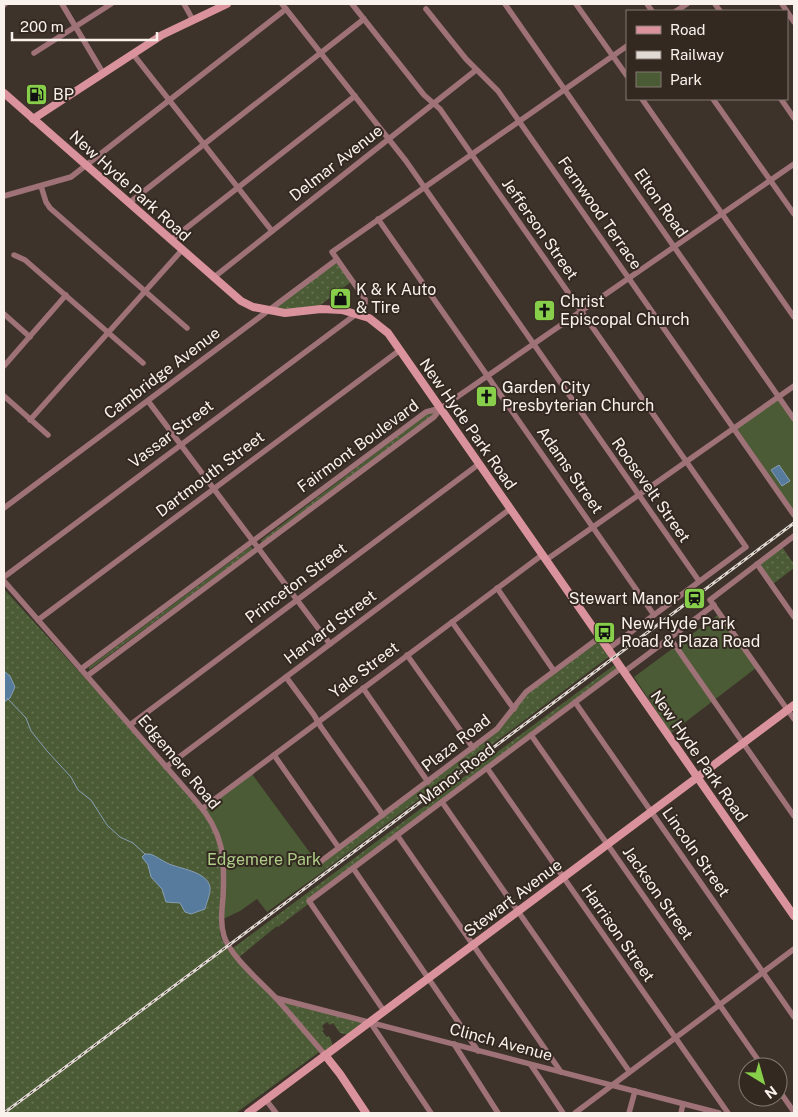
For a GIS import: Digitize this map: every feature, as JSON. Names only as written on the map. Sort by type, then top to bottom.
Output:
[{"type":"main road","points":[[33,119],[162,35],[228,4]]},
{"type":"main road","name":"New Hyde Park Road","points":[[4,93],[241,301],[253,307],[269,311],[290,313],[330,309],[355,314],[370,318],[388,333],[794,916]]},
{"type":"main road","name":"Stewart Avenue","points":[[248,1113],[791,708]]},
{"type":"main road","points":[[325,1055],[366,1113]]},
{"type":"street","points":[[62,4],[103,73]]},
{"type":"street","points":[[34,53],[111,4]]},
{"type":"street","points":[[184,4],[193,20]]},
{"type":"street","name":"Jefferson Street","points":[[352,4],[424,95],[440,109],[746,547],[699,581]]},
{"type":"street","name":"Elton Road","points":[[504,4],[794,419]]},
{"type":"street","points":[[576,4],[626,75]]},
{"type":"street","points":[[4,196],[71,177],[170,101],[284,6]]},
{"type":"street","name":"Roosevelt Street","points":[[284,6],[410,167],[699,581]]},
{"type":"street","name":"Fernwood Terrace","points":[[426,9],[476,70],[498,91],[794,515]]},
{"type":"street","points":[[129,203],[364,19]]},
{"type":"street","points":[[355,314],[365,304],[365,299],[332,252],[626,47]]},
{"type":"street","points":[[133,54],[272,231]]},
{"type":"street","name":"Delmar Avenue","points":[[213,278],[476,70]]},
{"type":"street","points":[[171,240],[355,96]]},
{"type":"street","points":[[643,100],[794,317]]},
{"type":"street","points":[[714,100],[794,214]]},
{"type":"street","points":[[782,100],[794,118]]},
{"type":"street","points":[[441,408],[794,164]]},
{"type":"street","points":[[41,186],[50,208],[187,328]]},
{"type":"street","name":"Adams Street","points":[[378,219],[654,615]]},
{"type":"street","points":[[30,420],[182,250]]},
{"type":"street","points":[[14,255],[25,260],[143,363]]},
{"type":"street","name":"Cambridge Avenue","points":[[4,508],[336,260]]},
{"type":"street","points":[[4,366],[66,295]]},
{"type":"street","points":[[4,314],[30,337]]},
{"type":"street","name":"Vassar Street","points":[[4,577],[355,314]]},
{"type":"street","name":"Dartmouth Street","points":[[38,620],[400,350]]},
{"type":"street","name":"Yale Street","points":[[203,808],[497,588],[593,526],[794,386]]},
{"type":"street","points":[[4,396],[48,435]]},
{"type":"street","points":[[148,400],[330,644]]},
{"type":"street","name":"Fairmont Boulevard","points":[[81,669],[426,412],[441,408]]},
{"type":"street","name":"Fairmont Boulevard","points":[[87,676],[434,417],[441,408]]},
{"type":"street","name":"Princeton Street","points":[[130,725],[479,464]]},
{"type":"street","name":"Harvard Street","points":[[166,767],[510,509]]},
{"type":"street","points":[[794,536],[757,564],[794,617]]},
{"type":"street","name":"Manor Road","points":[[384,1011],[308,901],[575,702],[670,638],[714,605],[710,600],[757,564]]},
{"type":"street","name":"Edgemere Road","points":[[4,581],[203,808],[216,829],[222,848],[224,870],[222,923],[226,941],[236,955],[325,1055]]},
{"type":"street","points":[[608,649],[699,581]]},
{"type":"street","points":[[497,588],[554,671]]},
{"type":"street","points":[[714,605],[791,708],[794,720]]},
{"type":"street","points":[[452,622],[514,709]]},
{"type":"street","name":"Plaza Road","points":[[320,862],[502,725],[526,692],[600,637]]},
{"type":"street","points":[[670,638],[794,816]]},
{"type":"street","points":[[407,655],[473,748]]},
{"type":"street","points":[[286,677],[382,816]]},
{"type":"street","points":[[363,688],[428,782]]},
{"type":"street","name":"Lincoln Street","points":[[575,702],[794,1017]]},
{"type":"street","name":"Jackson Street","points":[[531,735],[756,1057]]},
{"type":"street","points":[[274,755],[339,848]]},
{"type":"street","name":"Harrison Street","points":[[487,768],[728,1113]]},
{"type":"street","points":[[442,802],[629,1071]]},
{"type":"street","points":[[397,835],[561,1072]]},
{"type":"street","points":[[353,868],[478,1051]]},
{"type":"street","points":[[575,1113],[794,949]]},
{"type":"street","name":"Clinch Avenue","points":[[276,998],[719,1113]]},
{"type":"street","points":[[370,1022],[431,1113]]},
{"type":"street","points":[[454,1044],[498,1113]]},
{"type":"street","points":[[532,1065],[563,1113]]},
{"type":"street","points":[[629,1113],[635,1091]]},
{"type":"street","points":[[266,1100],[276,1113]]},
{"type":"street","points":[[681,1113],[683,1104]]},
{"type":"green space","points":[[336,261],[351,282],[315,309],[272,310]]},
{"type":"green space","points":[[779,399],[794,421],[794,511],[736,428]]},
{"type":"green space","points":[[431,411],[434,413],[433,415],[263,542],[260,541]]},
{"type":"green space","points":[[780,544],[794,564],[794,568],[773,584],[757,561]]},
{"type":"green space","points":[[252,547],[252,550],[89,670],[89,667]]},
{"type":"green space","points":[[4,589],[203,808],[212,823],[224,870],[220,934],[229,951],[617,663],[620,668],[277,926],[238,958],[276,999],[366,1023],[349,1035],[340,1033],[333,1023],[330,1025],[327,1022],[322,1026],[324,1030],[322,1031],[327,1037],[329,1036],[333,1048],[325,1053],[322,1050],[236,1113],[4,1113]]},
{"type":"green space","points":[[718,615],[756,668],[671,733],[634,677]]},
{"type":"green space","points":[[599,637],[611,655],[325,870],[321,863],[502,726],[525,694]]},
{"type":"green space","name":"Edgemere Park","points":[[252,774],[319,865],[321,863],[325,870],[267,912],[257,899],[240,911],[221,920],[223,855],[203,810]]},
{"type":"water","points":[[779,465],[790,481],[782,486],[771,470]]},
{"type":"water","points":[[4,671],[10,676],[15,687],[10,698],[4,702]]},
{"type":"water","points":[[145,854],[150,854],[167,863],[204,877],[210,887],[205,909],[191,914],[185,912],[180,903],[166,902],[162,889],[151,877],[148,865],[142,857]]},
{"type":"waterway","points":[[7,698],[26,718],[31,731],[71,777],[78,790],[91,800],[107,825],[120,837],[133,843],[145,854]]},
{"type":"railway","points":[[4,1113],[794,523]]},
{"type":"place","name":"BP","points":[[37,94]]},
{"type":"place","name":"K & K Auto & Tire","points":[[340,298]]},
{"type":"place","name":"Christ Episcopal Church","points":[[544,310]]},
{"type":"place","name":"Garden City Presbyterian Church","points":[[486,396]]},
{"type":"place","name":"Stewart Manor","points":[[695,598]]},
{"type":"place","name":"New Hyde Park Road & Plaza Road","points":[[605,632]]}]
